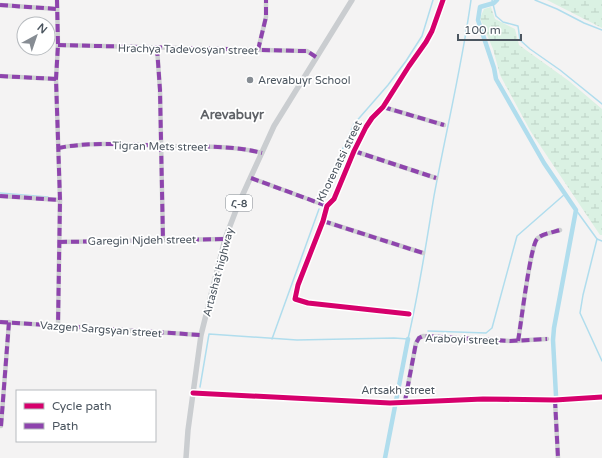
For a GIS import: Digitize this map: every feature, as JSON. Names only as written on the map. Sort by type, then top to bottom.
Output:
[{"type":"main road","name":"Artashat highway","points":[[186,458],[188,430],[201,335],[224,239],[277,122],[352,0]]},
{"type":"street","points":[[57,0],[58,45],[56,79],[60,200],[58,326]]},
{"type":"street","points":[[258,50],[266,16],[266,0]]},
{"type":"street","name":"Khorenatsi street","points":[[409,314],[308,303],[295,299],[296,291],[304,267],[323,221],[326,206],[334,199],[354,151],[372,118],[383,107],[426,42],[432,31],[443,0]]},
{"type":"street","points":[[0,5],[57,9]]},
{"type":"street","name":"Hrachya Tadevosyan street","points":[[58,45],[157,48],[233,48],[307,51],[316,58]]},
{"type":"street","points":[[157,48],[160,90],[163,240]]},
{"type":"street","points":[[0,76],[56,79]]},
{"type":"street","points":[[383,107],[444,125]]},
{"type":"street","name":"Tigran Mets street","points":[[58,148],[77,144],[161,146],[247,149],[262,153]]},
{"type":"street","points":[[354,151],[436,178]]},
{"type":"street","points":[[251,178],[326,206]]},
{"type":"street","points":[[0,196],[60,200]]},
{"type":"street","points":[[323,221],[423,252]]},
{"type":"street","points":[[518,341],[536,241],[538,237],[560,230]]},
{"type":"street","name":"Garegin Njdeh street","points":[[59,242],[224,239]]},
{"type":"street","name":"Vazgen Sargsyan street","points":[[0,322],[201,335]]},
{"type":"street","points":[[1,426],[9,322]]},
{"type":"street","name":"Araboyi street","points":[[402,402],[416,343],[419,338],[423,336],[473,340],[518,341],[547,339]]},
{"type":"street","name":"Artsakh street","points":[[193,393],[390,403],[483,399],[555,400],[602,397]]},
{"type":"street","points":[[555,400],[558,458]]},
{"type":"green space","points":[[547,0],[602,0],[602,28]]},
{"type":"green space","points":[[491,7],[495,19],[515,29],[519,45],[569,81],[602,109],[602,235],[600,235],[531,132],[500,75],[493,49],[480,18],[484,9]]},
{"type":"waterway","points":[[322,200],[333,170],[354,124],[388,85],[422,36],[433,0]]},
{"type":"waterway","points":[[200,387],[209,334],[297,340],[408,339],[471,0]]},
{"type":"waterway","points":[[492,0],[496,16],[503,22],[518,26],[520,40],[602,104]]},
{"type":"waterway","points":[[497,0],[494,3],[480,7],[478,20],[494,68],[496,79],[544,163],[576,210],[554,328],[553,340],[556,396]]},
{"type":"waterway","points":[[535,0],[602,30]]},
{"type":"waterway","points":[[0,193],[48,197]]},
{"type":"waterway","points":[[428,331],[486,333],[492,328],[517,236],[565,194]]},
{"type":"waterway","points":[[272,339],[319,209]]},
{"type":"waterway","points":[[576,210],[597,239],[580,313],[602,361]]},
{"type":"waterway","points":[[597,239],[602,241]]},
{"type":"waterway","points":[[385,458],[408,339]]},
{"type":"marked path","points":[[57,0],[58,45],[56,79],[60,200],[58,326]]},
{"type":"marked path","points":[[258,50],[266,17],[266,0]]},
{"type":"marked path","points":[[0,5],[57,9]]},
{"type":"marked path","points":[[58,45],[307,51],[316,57]]},
{"type":"marked path","points":[[157,48],[160,90],[163,240]]},
{"type":"marked path","points":[[0,76],[56,79]]},
{"type":"marked path","points":[[383,107],[444,125]]},
{"type":"marked path","points":[[58,148],[113,144],[227,148],[251,150],[262,153]]},
{"type":"marked path","points":[[354,151],[436,178]]},
{"type":"marked path","points":[[251,178],[327,206]]},
{"type":"marked path","points":[[0,196],[60,200]]},
{"type":"marked path","points":[[323,221],[423,253]]},
{"type":"marked path","points":[[518,341],[534,245],[537,239],[541,236],[560,230]]},
{"type":"marked path","points":[[59,242],[225,239]]},
{"type":"marked path","points":[[0,322],[201,335]]},
{"type":"marked path","points":[[1,426],[9,322]]},
{"type":"marked path","points":[[405,401],[416,343],[419,338],[423,336],[510,341],[547,339]]},
{"type":"marked path","points":[[555,400],[558,458]]},
{"type":"cycle path","points":[[409,314],[308,303],[295,299],[298,285],[323,221],[327,206],[334,199],[354,151],[366,127],[372,118],[383,107],[426,42],[432,31],[443,0]]},
{"type":"cycle path","points":[[193,393],[390,403],[483,399],[555,400],[602,397]]},
{"type":"place","name":"Arevabuyr School","points":[[250,80]]},
{"type":"district","name":"Arevabuyr","points":[[232,114]]}]
